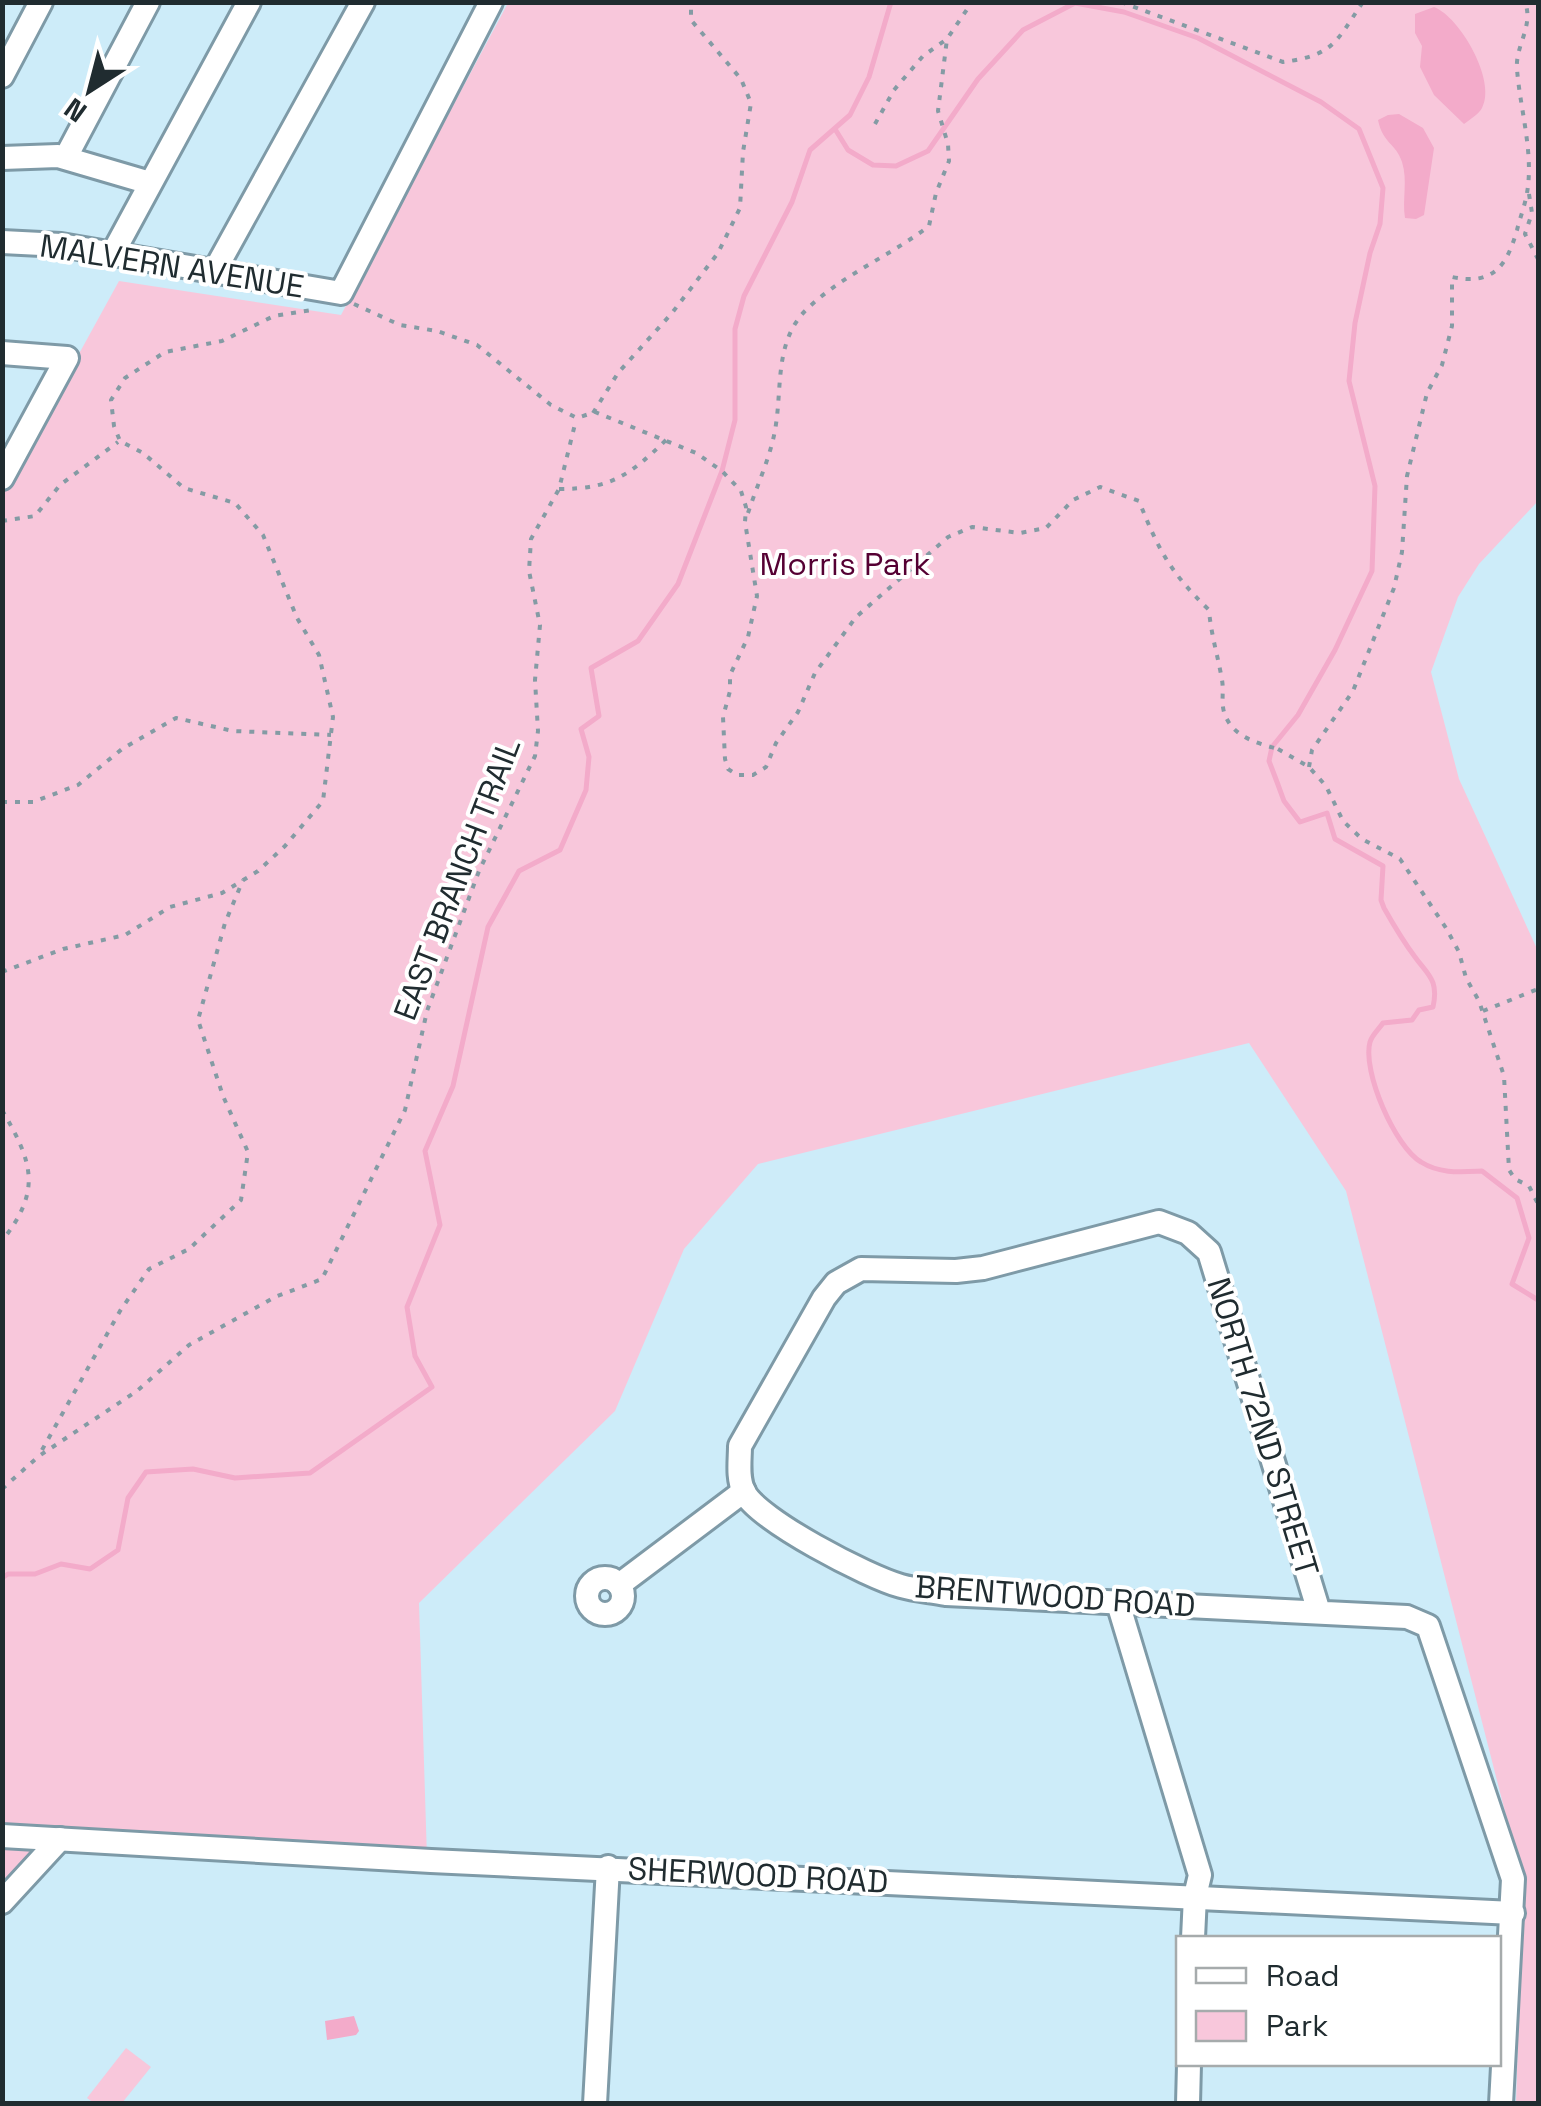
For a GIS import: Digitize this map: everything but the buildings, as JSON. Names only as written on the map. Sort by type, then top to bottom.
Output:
[{"type":"street","points":[[2,76],[41,2]]},
{"type":"street","points":[[66,157],[148,2]]},
{"type":"street","points":[[112,253],[249,2]]},
{"type":"street","points":[[215,270],[363,2]]},
{"type":"street","points":[[336,301],[491,2]]},
{"type":"street","points":[[2,158],[66,157],[150,183]]},
{"type":"street","name":"MALVERN AVENUE","points":[[2,242],[60,245],[215,270],[336,301]]},
{"type":"street","points":[[2,353],[67,358],[14,432],[2,478]]},
{"type":"street","name":"NORTH 72ND STREET","points":[[744,1491],[739,1471],[740,1446],[836,1283],[860,1269],[982,1268],[1159,1222],[1188,1233],[1209,1252],[1319,1612]]},
{"type":"street","points":[[619,1585],[744,1491]]},
{"type":"street","name":"BRENTWOOD ROAD","points":[[744,1491],[761,1513],[858,1568],[898,1585],[946,1594],[1407,1617],[1428,1626],[1513,1880],[1513,1913]]},
{"type":"street","points":[[1118,1603],[1200,1875],[1194,1936]]},
{"type":"street","name":"SHERWOOD ROAD","points":[[2,1836],[411,1860],[1513,1913]]},
{"type":"street","points":[[2,1902],[60,1839]]},
{"type":"street","points":[[595,2104],[608,1867]]},
{"type":"street","points":[[1502,2104],[1513,1913]]},
{"type":"street","points":[[1188,2104],[1189,2066]]},
{"type":"path","points":[[2,972],[62,949],[125,934],[170,907],[222,893],[286,846],[323,802],[333,717],[319,654],[297,618],[263,534],[235,503],[184,488],[143,453],[120,441],[110,400],[125,378],[165,352],[222,342],[274,316],[336,301],[352,302],[400,325],[437,331],[477,345],[552,405],[577,418],[595,412],[618,373],[710,265],[740,208],[742,152],[751,103],[741,79],[691,20],[691,2]]},
{"type":"path","points":[[876,124],[894,90],[923,56],[947,39],[972,2]]},
{"type":"path","points":[[983,2],[995,2]]},
{"type":"path","points":[[1121,2],[1282,62],[1329,50],[1362,2]]},
{"type":"path","points":[[1525,2],[1530,15],[1516,65],[1532,213],[1524,234],[1538,259]]},
{"type":"path","points":[[745,522],[776,428],[785,341],[806,310],[862,266],[902,246],[929,226],[948,161],[938,94],[947,39]]},
{"type":"path","points":[[1310,766],[1312,750],[1353,692],[1394,588],[1402,552],[1407,476],[1428,393],[1442,365],[1452,326],[1452,276],[1492,273],[1507,263],[1528,190]]},
{"type":"path","points":[[595,412],[696,453],[722,471],[741,492],[757,596],[748,637],[730,675],[723,717],[725,759],[728,769],[737,775],[753,775],[766,767],[815,673],[856,617],[948,536],[972,527],[1020,533],[1046,528],[1073,500],[1100,487],[1139,501],[1160,553],[1179,580],[1209,610],[1223,683],[1223,710],[1230,724],[1245,739],[1280,750]]},
{"type":"path","name":"EAST BRANCH TRAIL","points":[[2,1490],[39,1456],[137,1391],[188,1345],[275,1297],[322,1279],[405,1110],[427,1012],[480,872],[535,756],[540,625],[529,571],[531,540],[560,489],[577,418]]},
{"type":"path","points":[[560,489],[592,489],[636,470],[666,440]]},
{"type":"path","points":[[2,522],[35,516],[60,485],[120,441]]},
{"type":"path","points":[[2,802],[32,802],[78,785],[122,749],[176,718],[233,731],[331,736]]},
{"type":"path","points":[[1272,747],[1310,766],[1326,786],[1342,821],[1362,838],[1400,859],[1415,877],[1459,952],[1504,1076],[1509,1170],[1515,1179],[1528,1186],[1538,1204]]},
{"type":"path","points":[[39,1456],[120,1311],[149,1269],[189,1249],[242,1200],[248,1152],[223,1096],[198,1020],[224,922],[244,880]]},
{"type":"path","points":[[1483,1011],[1538,989]]},
{"type":"path","points":[[2,1110],[25,1150],[31,1178],[18,1217],[2,1241]]},
{"type":"green space","name":"Morris Park","points":[[508,3],[1538,3],[1538,501],[1479,564],[1458,597],[1431,672],[1459,779],[1538,951],[1538,2103],[1516,2103],[1523,1882],[1346,1191],[1249,1043],[758,1164],[684,1249],[615,1411],[419,1603],[427,1858],[61,1835],[3,1897],[3,492],[119,281],[341,315]]},
{"type":"green space","points":[[126,2048],[151,2067],[122,2103],[94,2103],[87,2098]]},
{"type":"shaded area","points":[[1434,7],[1465,36],[1484,82],[1482,108],[1464,124],[1434,95],[1420,67],[1422,46],[1415,33],[1415,14]]},
{"type":"shaded area","points":[[1399,114],[1423,128],[1434,148],[1424,215],[1416,219],[1405,218],[1402,162],[1378,120]]},
{"type":"shaded area","points":[[354,2016],[359,2031],[356,2035],[327,2040],[325,2021]]},
{"type":"waterway","points":[[2,1578],[8,1574],[35,1574],[61,1564],[90,1569],[118,1550],[128,1498],[146,1472],[193,1469],[235,1478],[310,1473],[432,1387],[415,1356],[407,1307],[440,1225],[425,1151],[453,1086],[488,927],[519,871],[560,850],[586,790],[589,757],[581,729],[599,716],[591,668],[638,641],[678,584],[722,471],[735,420],[735,329],[744,296],[792,202],[810,150],[850,115],[869,77],[891,2]]},
{"type":"waterway","points":[[835,129],[848,150],[873,165],[896,166],[928,151],[978,79],[1023,30],[1075,3],[1124,12],[1198,38],[1321,102],[1359,129],[1383,188],[1380,224],[1355,323],[1349,381],[1375,486],[1372,571],[1335,650],[1298,715],[1272,747],[1269,761],[1284,801],[1300,822],[1327,813],[1335,839],[1383,866],[1384,908],[1435,990],[1433,1007],[1419,1010],[1412,1020],[1383,1023],[1372,1037],[1369,1055],[1376,1089],[1391,1125],[1421,1162],[1443,1170],[1482,1171],[1517,1198],[1529,1238],[1512,1284],[1538,1300]]}]
